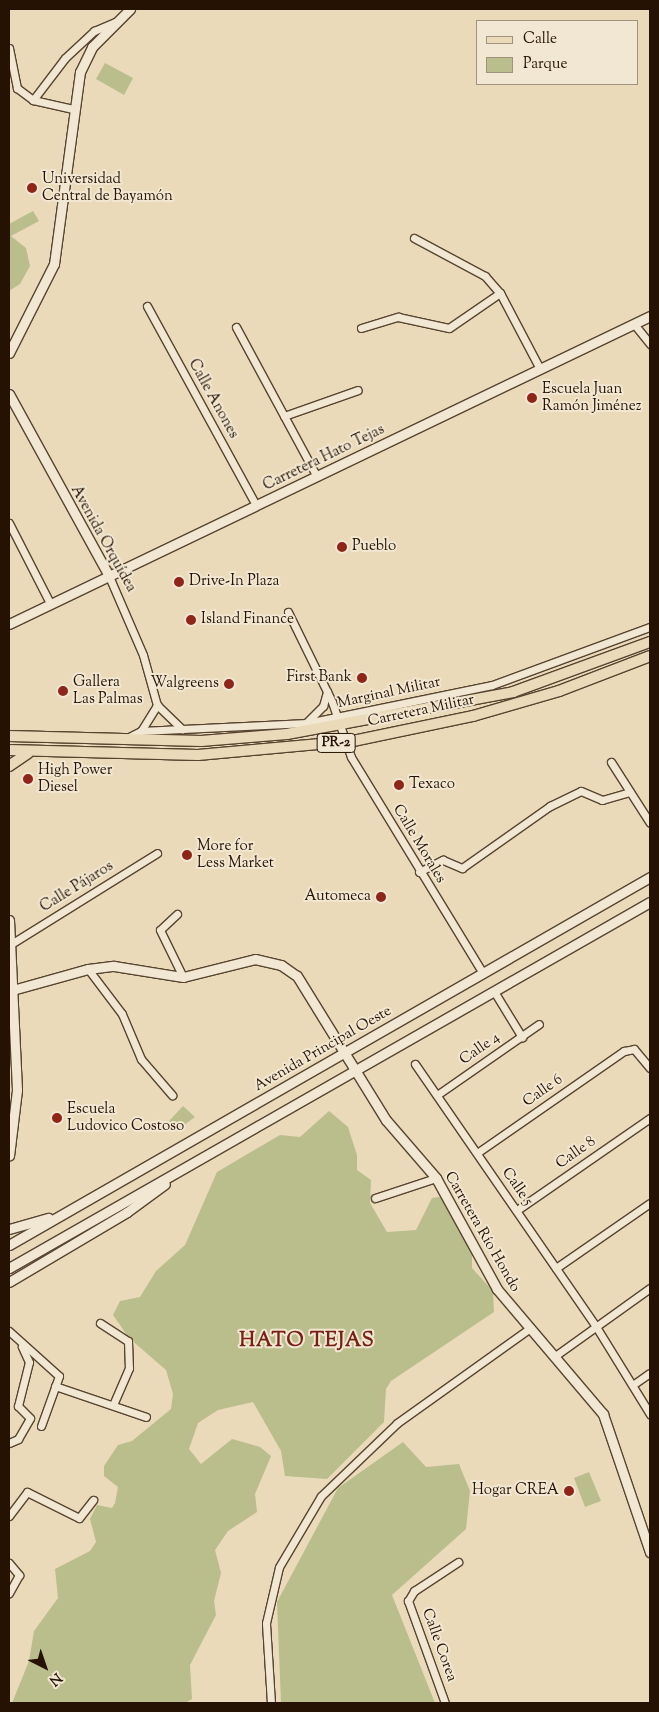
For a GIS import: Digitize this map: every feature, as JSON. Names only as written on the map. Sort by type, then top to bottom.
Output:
[{"type":"main road","name":"Carretera Militar","points":[[9,736],[201,742],[513,692],[650,642]]},
{"type":"main road","name":"Carretera Militar","points":[[9,750],[198,755],[346,742],[473,716],[559,691],[650,656]]},
{"type":"main road","points":[[9,766],[32,751]]},
{"type":"street","points":[[9,353],[54,264],[73,109],[86,58],[130,9]]},
{"type":"street","points":[[33,100],[65,58],[94,31],[118,21]]},
{"type":"street","points":[[9,48],[18,88],[33,100],[73,109]]},
{"type":"street","points":[[414,238],[484,276],[500,293],[540,369]]},
{"type":"street","points":[[361,328],[398,317],[448,328],[500,293]]},
{"type":"street","name":"Calle Anones","points":[[147,306],[256,505]]},
{"type":"street","name":"Carretera Hato Tejas","points":[[9,624],[108,574],[317,477],[650,316]]},
{"type":"street","points":[[634,324],[650,344]]},
{"type":"street","points":[[236,327],[317,477]]},
{"type":"street","points":[[284,416],[358,390]]},
{"type":"street","name":"Avenida Orquídea","points":[[9,394],[108,574],[143,655],[158,705]]},
{"type":"street","points":[[9,523],[50,603]]},
{"type":"street","name":"Calle Morales","points":[[288,612],[327,692],[346,742],[419,872],[482,972]]},
{"type":"street","name":"Marginal Militar","points":[[125,740],[142,731],[339,721],[492,685],[650,627]]},
{"type":"street","points":[[307,723],[323,706],[327,692]]},
{"type":"street","points":[[142,731],[158,705],[182,729]]},
{"type":"street","points":[[611,762],[650,823]]},
{"type":"street","points":[[419,872],[443,860],[462,868],[550,806],[581,791],[602,800],[630,792]]},
{"type":"street","name":"Calle Pájaros","points":[[11,944],[157,853]]},
{"type":"street","name":"Avenida Principal Oeste","points":[[9,1245],[650,877]]},
{"type":"street","points":[[9,1268],[495,993],[650,902]]},
{"type":"street","points":[[177,914],[160,930],[183,977]]},
{"type":"street","points":[[9,920],[11,973],[16,989],[17,1090],[9,1156]]},
{"type":"street","name":"Carretera Río Hondo","points":[[16,989],[88,969],[114,966],[183,977],[255,959],[281,964],[297,976],[386,1120],[436,1178],[497,1289],[603,1414],[650,1552]]},
{"type":"street","points":[[88,969],[117,1005],[141,1059],[172,1095]]},
{"type":"street","points":[[495,993],[522,1037]]},
{"type":"street","name":"Calle 4","points":[[437,1096],[539,1024]]},
{"type":"street","name":"Calle 6","points":[[477,1153],[624,1051],[634,1049],[650,1068]]},
{"type":"street","name":"Calle 5","points":[[415,1064],[595,1325],[634,1384],[650,1414]]},
{"type":"street","name":"Calle 8","points":[[517,1210],[650,1118]]},
{"type":"street","points":[[9,1282],[127,1212],[178,1172]]},
{"type":"street","points":[[375,1198],[436,1178]]},
{"type":"street","points":[[556,1268],[650,1203]]},
{"type":"street","points":[[9,1229],[67,1212]]},
{"type":"street","points":[[555,1356],[595,1325],[650,1288]]},
{"type":"street","points":[[100,1323],[128,1342],[129,1368],[113,1405]]},
{"type":"street","points":[[271,1703],[266,1623],[279,1567],[321,1496],[397,1423],[529,1329]]},
{"type":"street","points":[[9,1331],[22,1347],[56,1372],[55,1386],[41,1426]]},
{"type":"street","points":[[9,1442],[18,1438],[30,1418],[18,1406],[28,1362],[22,1347]]},
{"type":"street","points":[[634,1384],[650,1373]]},
{"type":"street","points":[[55,1386],[146,1417]]},
{"type":"street","points":[[9,1516],[27,1492],[79,1518],[93,1500]]},
{"type":"street","name":"Calle Corea","points":[[445,1703],[408,1601],[414,1591],[458,1562]]},
{"type":"street","points":[[9,1563],[19,1575],[9,1593]]},
{"type":"green space","points":[[105,63],[133,78],[124,95],[96,79]]},
{"type":"green space","points":[[33,211],[39,221],[11,236],[26,248],[30,266],[20,284],[9,291],[9,224]]},
{"type":"green space","points":[[183,1106],[195,1117],[177,1130],[169,1121]]},
{"type":"green space","points":[[329,1111],[348,1127],[357,1155],[357,1170],[371,1180],[370,1203],[387,1232],[416,1230],[432,1198],[445,1196],[472,1249],[472,1268],[493,1291],[494,1312],[391,1381],[386,1389],[384,1422],[327,1479],[285,1476],[281,1451],[253,1402],[218,1410],[198,1423],[189,1449],[201,1464],[232,1439],[260,1447],[271,1456],[255,1494],[257,1512],[228,1531],[215,1550],[221,1573],[214,1601],[216,1615],[190,1665],[192,1699],[185,1703],[12,1703],[29,1661],[34,1631],[58,1598],[55,1569],[90,1551],[96,1542],[90,1519],[97,1505],[112,1508],[115,1503],[118,1487],[104,1476],[104,1466],[118,1445],[132,1441],[171,1409],[173,1394],[166,1370],[129,1338],[113,1315],[120,1301],[140,1297],[156,1271],[185,1245],[217,1172],[280,1135],[300,1137]]},
{"type":"green space","points":[[403,1442],[426,1467],[459,1464],[470,1491],[466,1529],[392,1595],[435,1703],[281,1703],[277,1602],[338,1488]]},
{"type":"green space","points":[[589,1472],[601,1501],[585,1507],[574,1478]]},
{"type":"place","name":"Universidad Central de Bayamón","points":[[32,188]]},
{"type":"place","name":"Escuela Juan Ramón Jiménez","points":[[532,398]]},
{"type":"place","name":"Pueblo","points":[[342,547]]},
{"type":"place","name":"Drive-In Plaza","points":[[179,582]]},
{"type":"place","name":"Island Finance","points":[[191,620]]},
{"type":"place","name":"First Bank","points":[[362,678]]},
{"type":"place","name":"Walgreens","points":[[229,684]]},
{"type":"place","name":"Gallera Las Palmas","points":[[63,691]]},
{"type":"place","name":"High Power Diesel","points":[[28,779]]},
{"type":"place","name":"Texaco","points":[[399,785]]},
{"type":"place","name":"More for Less Market","points":[[187,855]]},
{"type":"place","name":"Automeca","points":[[381,897]]},
{"type":"place","name":"Escuela Ludovico Costoso","points":[[57,1118]]},
{"type":"place","name":"Hogar CREA","points":[[569,1491]]},
{"type":"district","name":"HATO TEJAS","points":[[307,1341]]}]
